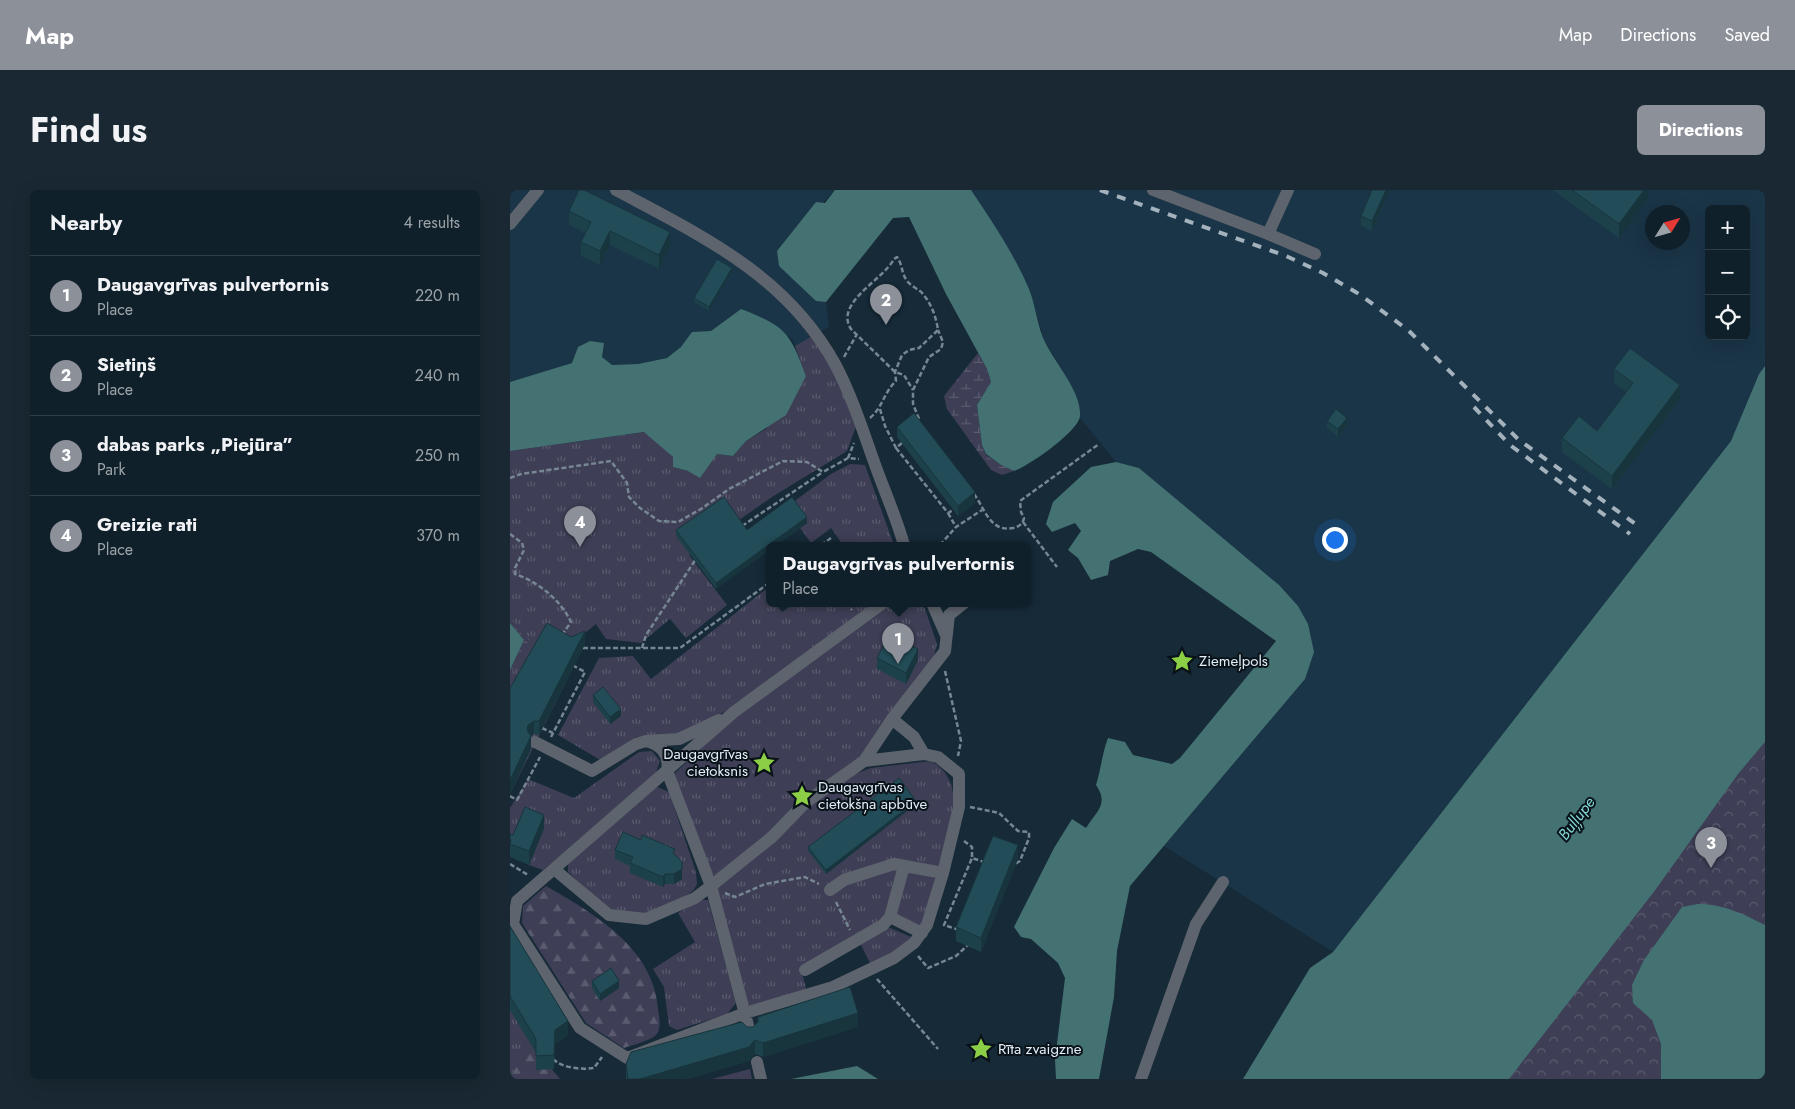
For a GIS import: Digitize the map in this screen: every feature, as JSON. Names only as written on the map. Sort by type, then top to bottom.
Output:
[{"type":"lane","points":[[510,224],[538,190]]},
{"type":"lane","points":[[616,190],[688,228],[753,270],[786,297],[816,334],[836,365],[862,426],[903,542]]},
{"type":"lane","points":[[1153,190],[1315,254]]},
{"type":"lane","points":[[1268,234],[1288,190]]},
{"type":"lane","points":[[864,761],[924,754],[938,757],[959,774],[959,807],[943,873],[927,925],[922,933],[906,949],[894,958],[833,987],[745,1013],[627,1058],[580,1028],[513,924],[517,901],[734,712],[878,607]]},
{"type":"lane","points":[[934,607],[947,638]]},
{"type":"lane","points":[[554,869],[609,915],[646,919],[695,898],[772,837],[806,802],[864,761],[892,719],[945,651],[949,615],[959,607]]},
{"type":"lane","points":[[540,745],[592,771],[636,744],[646,741],[679,739],[734,712]]},
{"type":"lane","points":[[892,719],[914,737],[924,754]]},
{"type":"lane","points":[[646,741],[659,745],[665,753],[668,762],[667,771],[711,886],[750,1033]]},
{"type":"lane","points":[[830,890],[844,880],[894,864],[943,873]]},
{"type":"lane","points":[[805,970],[883,925],[890,917],[904,866]]},
{"type":"lane","points":[[1141,1079],[1196,924],[1223,882]]},
{"type":"lane","points":[[890,917],[922,933]]},
{"type":"lane","points":[[757,1062],[761,1079]]},
{"type":"path","points":[[913,390],[904,375],[895,372],[846,321],[846,315],[864,287],[878,278],[890,267],[897,257],[902,263],[901,271],[908,282],[923,293],[935,312],[938,330],[943,342],[941,349],[929,358],[913,390],[913,404],[923,425]]},
{"type":"path","points":[[848,458],[862,426],[880,409],[887,389],[896,381],[895,372],[902,355],[909,350],[919,348],[938,330]]},
{"type":"path","points":[[836,365],[841,362],[857,334]]},
{"type":"path","points":[[880,409],[885,426],[896,448],[948,513],[956,527]]},
{"type":"path","points":[[896,448],[902,444]]},
{"type":"path","points":[[1057,567],[1023,522],[1024,518],[1021,512],[1020,501],[1099,444]]},
{"type":"path","points":[[735,531],[823,472],[848,458],[873,460]]},
{"type":"path","points":[[510,478],[521,474],[611,461],[627,483],[629,497],[640,508],[659,521],[678,522],[702,509],[729,489],[784,461],[807,462],[823,472]]},
{"type":"path","points":[[972,491],[983,506],[982,510],[993,523],[1007,529],[1016,527],[1023,522]]},
{"type":"path","points":[[948,513],[953,510]]},
{"type":"path","points":[[943,542],[956,527],[982,510]]},
{"type":"path","points":[[510,534],[522,543],[524,550],[515,568],[515,574],[531,580],[566,611],[571,622],[561,636]]},
{"type":"path","points":[[825,542],[831,538]]},
{"type":"path","points":[[642,648],[646,635],[689,568],[701,555]]},
{"type":"path","points":[[583,648],[680,648],[766,584]]},
{"type":"path","points":[[945,651],[944,666],[961,741],[956,763],[959,774]]},
{"type":"path","points":[[510,796],[517,800],[540,745],[553,732],[585,672],[574,666]]},
{"type":"path","points":[[542,728],[553,732]]},
{"type":"path","points":[[959,807],[971,807],[999,813],[1018,831],[1029,832],[1029,838],[1020,861],[1011,867]]},
{"type":"path","points":[[953,834],[972,847],[972,858],[944,925],[960,930]]},
{"type":"path","points":[[972,858],[988,863]]},
{"type":"path","points":[[511,866],[539,881]]},
{"type":"path","points":[[906,949],[919,956],[928,968],[956,956],[966,949],[971,939]]},
{"type":"path","points":[[550,1056],[555,1062],[594,1068],[610,1047]]},
{"type":"shaded area","points":[[510,190],[835,190],[777,252],[779,266],[816,300],[826,302],[829,327],[795,346],[792,339],[741,309],[711,331],[692,332],[681,348],[667,358],[638,364],[612,365],[602,357],[578,347],[572,363],[510,382]]},
{"type":"shaded area","points":[[971,190],[1765,190],[1765,366],[1759,374],[1731,441],[1333,952],[1164,846],[1305,679],[1168,494],[1139,468],[1116,462],[1080,418],[1080,409],[1062,369],[1045,343],[1029,289],[994,224]]},
{"type":"green space","points":[[814,335],[833,370],[857,424],[847,451],[772,497],[689,555],[727,605],[686,638],[670,619],[641,643],[606,639],[596,624],[580,637],[583,648],[510,794],[510,675],[528,639],[510,618],[510,451],[645,432],[673,457],[673,467],[688,471],[717,454],[733,456],[746,441],[766,429],[806,376],[795,346]]},
{"type":"green space","points":[[978,353],[987,369],[991,382],[977,405],[982,445],[986,455],[1014,471],[1002,475],[991,470],[947,409],[944,396]]},
{"type":"green space","points":[[850,464],[865,465],[893,542],[841,542],[831,528],[810,542],[800,528],[807,523],[792,503],[831,474]]},
{"type":"green space","points":[[765,590],[766,607],[778,607],[782,612],[789,607],[870,607],[736,706],[682,733],[636,737],[602,761],[558,735],[599,658],[633,656],[651,679]]},
{"type":"green space","points":[[886,607],[924,607],[937,644],[934,656],[863,754],[717,877],[708,871],[673,775],[727,724]]},
{"type":"green space","points":[[510,618],[529,639],[510,675],[510,670],[524,640],[510,623]]},
{"type":"green space","points":[[1765,723],[1765,1079],[1496,1079]]},
{"type":"green space","points":[[652,751],[660,761],[655,775],[543,870],[529,865],[544,828],[510,845],[510,808],[528,779],[574,798],[639,752]]},
{"type":"green space","points":[[931,761],[949,779],[953,794],[953,808],[947,842],[920,929],[881,923],[801,969],[807,992],[754,1008],[746,1003],[716,891],[720,883],[809,804],[849,776],[871,768]]},
{"type":"green space","points":[[655,786],[669,792],[696,872],[697,884],[693,891],[675,902],[645,915],[610,911],[568,872],[568,863]]},
{"type":"green space","points":[[546,886],[601,921],[633,950],[645,968],[654,987],[660,1022],[656,1035],[624,1048],[586,1023],[522,923],[523,906]]},
{"type":"green space","points":[[701,900],[708,900],[736,1003],[727,1014],[677,1030],[669,1026],[664,987],[653,969],[695,942],[678,913]]},
{"type":"green space","points":[[888,927],[911,937],[913,941],[871,965],[860,943]]},
{"type":"green space","points":[[510,1009],[533,1047],[510,1075]]},
{"type":"green space","points":[[533,1047],[560,1079],[510,1079],[510,1075]]},
{"type":"green space","points":[[750,1069],[752,1079],[712,1079]]},
{"type":"water","points":[[835,190],[971,190],[1017,263],[1031,296],[1043,337],[1077,398],[1080,416],[1063,439],[1014,471],[1001,465],[986,454],[982,445],[977,405],[991,382],[987,369],[946,294],[909,217],[893,218],[826,302],[816,301],[779,266],[777,251],[816,202],[825,203]]},
{"type":"water","points":[[741,309],[767,320],[784,332],[795,349],[806,376],[786,415],[746,441],[733,456],[717,454],[700,478],[688,471],[673,467],[673,457],[644,432],[510,451],[510,382],[572,363],[578,347],[590,341],[604,343],[602,357],[612,365],[638,364],[667,358],[681,347],[692,332],[711,331]]},
{"type":"water","name":"Buļļupe","points":[[1765,366],[1765,742],[1738,774],[1656,889],[1509,1079],[1243,1079],[1310,968],[1333,952],[1731,441],[1759,374]]},
{"type":"water","points":[[1116,462],[1139,468],[1279,585],[1298,606],[1308,624],[1314,652],[1305,679],[1130,886],[1117,951],[1114,997],[1099,1079],[1056,1079],[1055,1060],[1065,978],[1058,963],[1031,939],[1021,937],[1014,927],[1054,848],[1072,819],[1086,828],[1100,807],[1101,797],[1096,785],[1108,738],[1125,742],[1133,755],[1172,764],[1180,758],[1276,641],[1151,552],[1138,549],[1110,561],[1108,575],[1091,580],[1078,558],[1068,550],[1081,531],[1075,523],[1052,532],[1046,524],[1053,502],[1091,467]]},
{"type":"water","points":[[510,623],[524,640],[510,670]]},
{"type":"water","points":[[1698,904],[1725,908],[1765,925],[1765,1079],[1661,1079],[1661,1044],[1652,1020],[1633,1003],[1632,985],[1644,960],[1682,907]]},
{"type":"water","points":[[857,1066],[878,1079],[791,1079]]},
{"type":"building","points":[[579,190],[584,190],[670,232],[659,255],[610,231],[600,251],[581,242],[591,222],[569,211]]},
{"type":"building","points":[[1372,190],[1386,190],[1372,221],[1361,216]]},
{"type":"building","points":[[1572,190],[1644,190],[1619,224]]},
{"type":"building","points":[[717,259],[732,268],[709,307],[694,298]]},
{"type":"building","points":[[1630,348],[1680,385],[1612,476],[1562,438],[1579,416],[1597,431],[1633,383],[1614,369]]},
{"type":"building","points":[[1336,409],[1347,418],[1338,429],[1327,421]]},
{"type":"building","points":[[914,413],[975,492],[958,506],[897,427]]},
{"type":"building","points":[[724,497],[747,530],[792,497],[807,517],[773,542],[766,542],[766,547],[716,583],[676,530]]},
{"type":"building","points":[[547,623],[571,637],[585,631],[539,721],[534,721],[528,725],[527,730],[531,736],[510,780],[510,688]]},
{"type":"building","points":[[889,635],[918,649],[906,673],[877,658]]},
{"type":"building","points":[[603,687],[621,709],[610,717],[593,695]]},
{"type":"building","points":[[899,778],[916,801],[826,870],[808,847]]},
{"type":"building","points":[[525,807],[544,815],[529,851],[510,844],[510,834],[513,835]]},
{"type":"building","points":[[623,832],[641,840],[642,835],[675,849],[673,853],[682,862],[682,869],[674,874],[665,874],[663,877],[630,863],[633,857],[615,850]]},
{"type":"building","points":[[993,836],[1018,845],[981,938],[956,927]]},
{"type":"building","points":[[510,926],[568,1021],[555,1030],[554,1055],[536,1056],[536,1039],[510,996]]},
{"type":"building","points":[[611,968],[619,981],[600,994],[592,981]]},
{"type":"building","points":[[850,987],[858,1013],[763,1043],[755,1040],[749,1047],[640,1079],[628,1079],[626,1064],[631,1052],[742,1022],[747,1027],[753,1027],[758,1022],[758,1017]]},
{"type":"railway","points":[[1100,190],[1286,256],[1323,273],[1359,294],[1408,330],[1519,440],[1637,525]]},
{"type":"railway","points":[[1474,407],[1510,445],[1630,534]]},
{"type":"place","name":"Sietiņš","points":[[886,325]]},
{"type":"place","name":"Greizie rati","points":[[580,547]]},
{"type":"place","name":"Ziemeļpols","points":[[1182,661]]},
{"type":"place","name":"Daugavgrīvas pulvertornis","points":[[898,664]]},
{"type":"place","name":"Daugavgrīvas cietoksnis","points":[[764,763]]},
{"type":"place","name":"Daugavgrīvas cietokšņa apbūve","points":[[802,796]]},
{"type":"place","name":"dabas parks „Piejūra”","points":[[1711,868]]},
{"type":"place","name":"Rīta zvaigzne","points":[[981,1049]]}]
